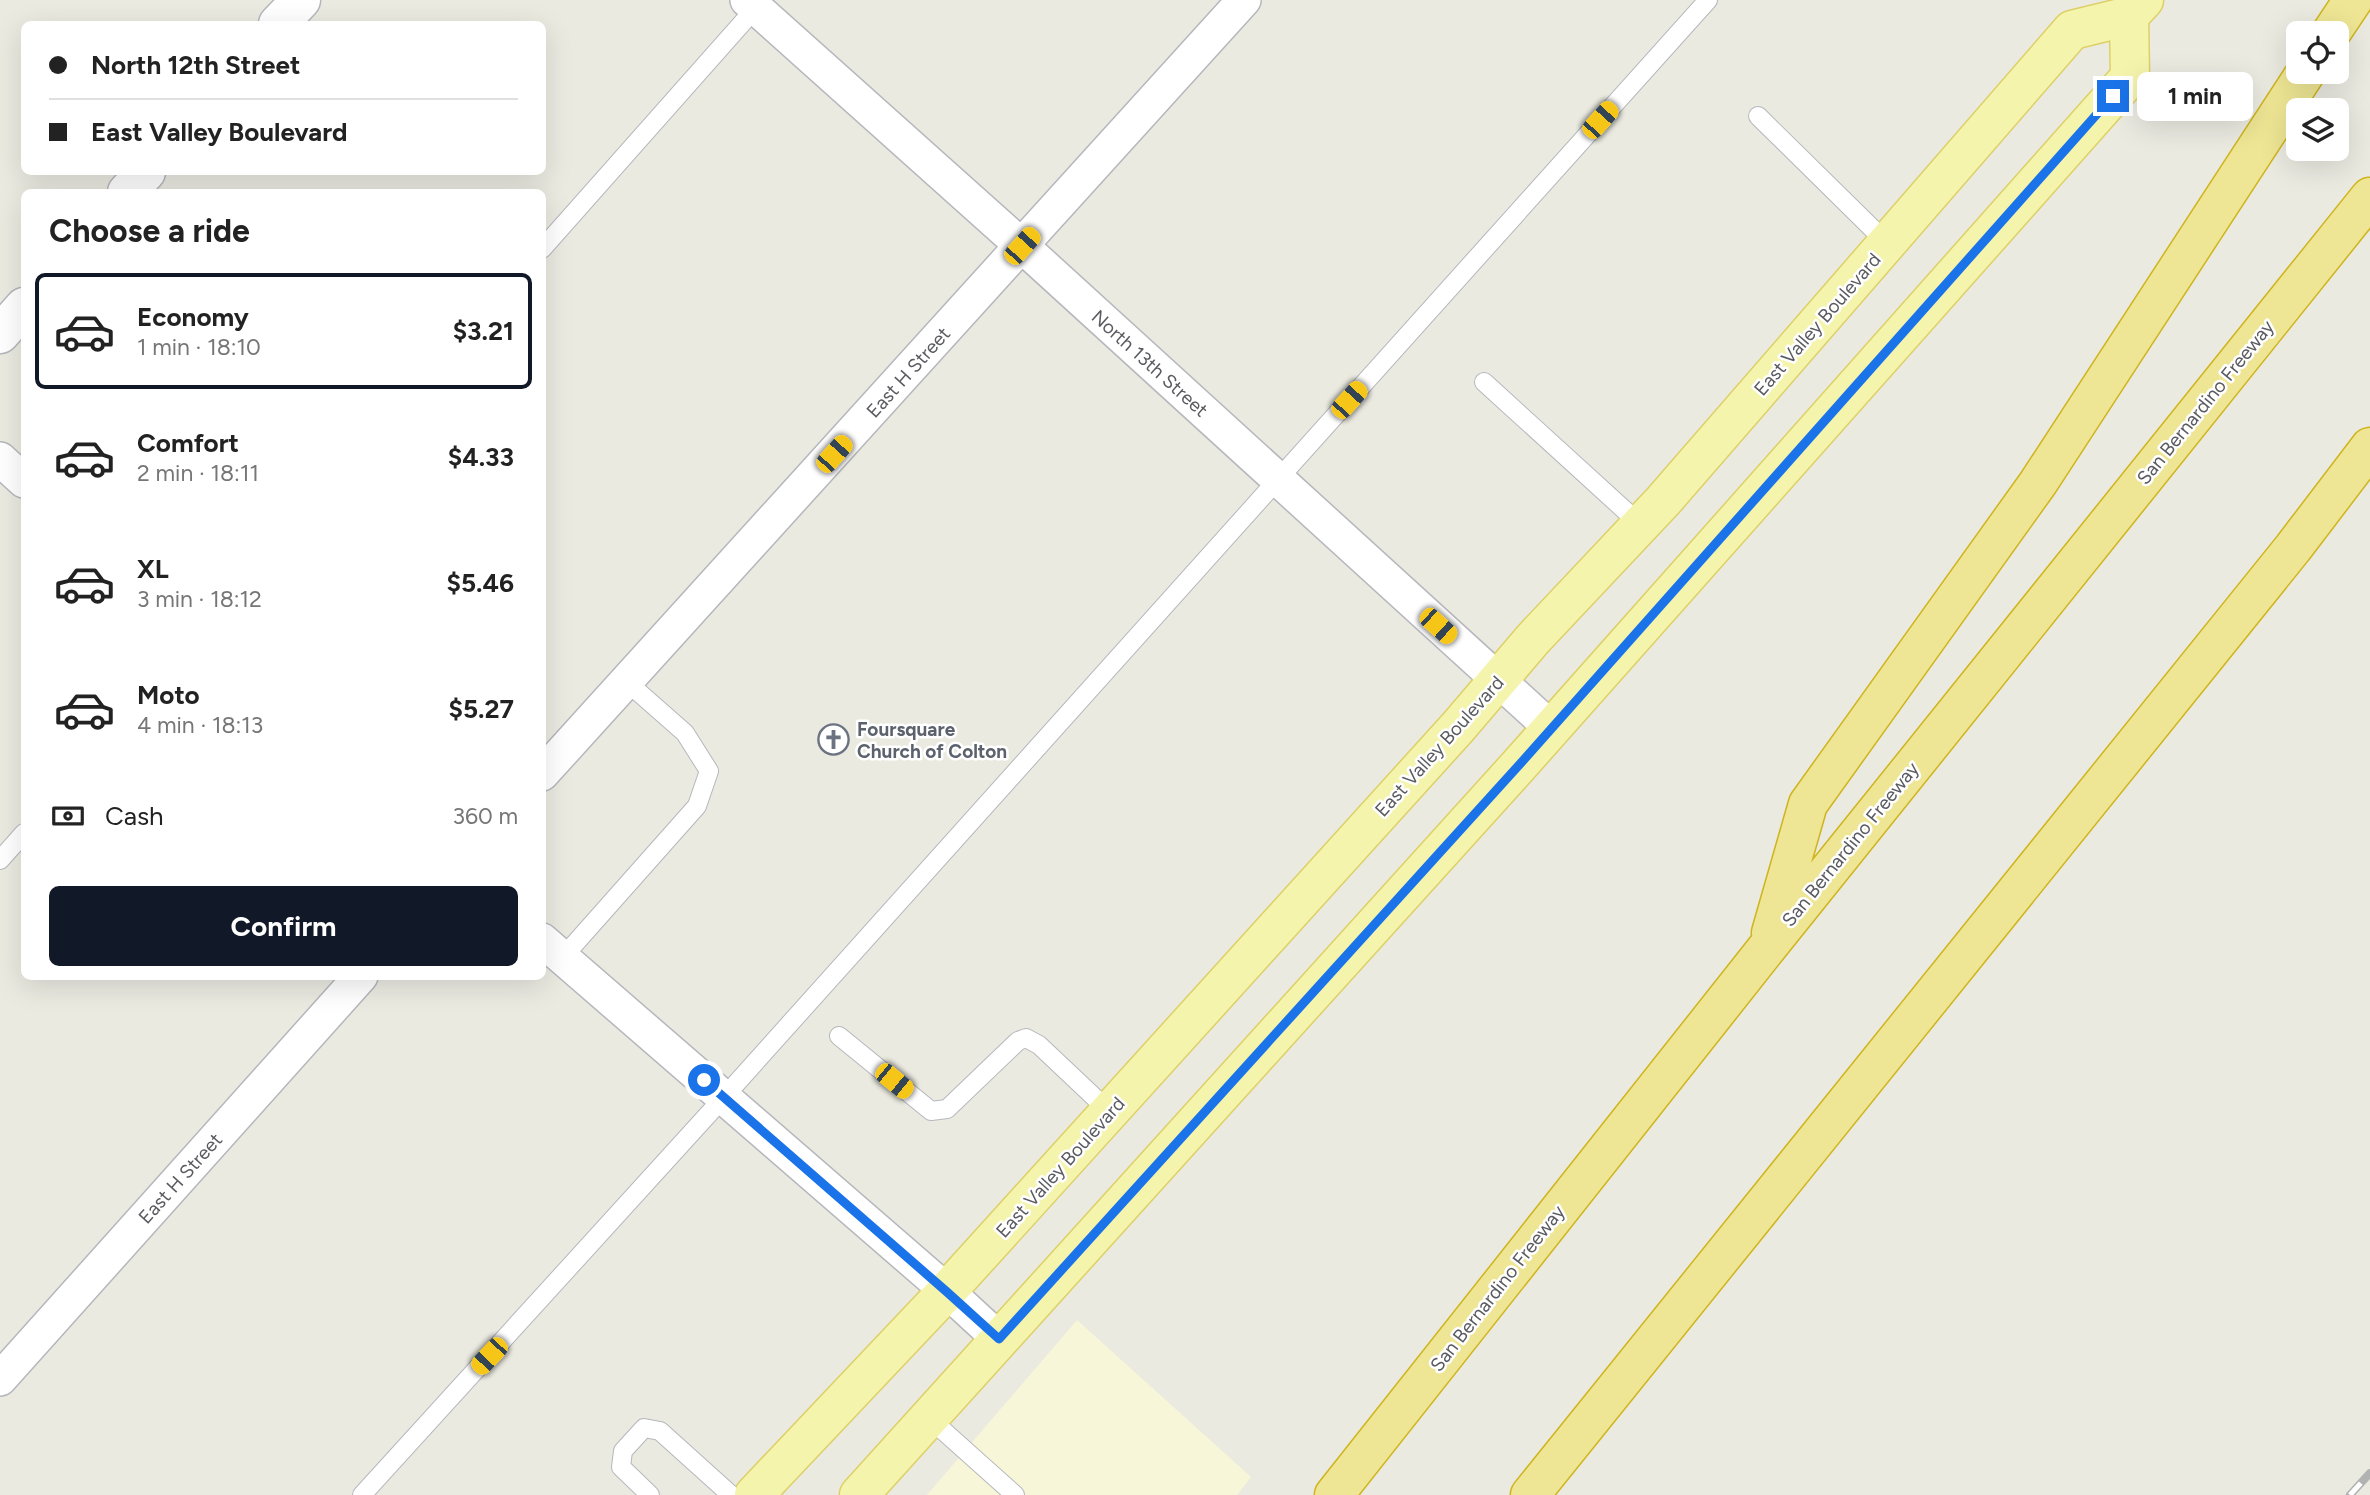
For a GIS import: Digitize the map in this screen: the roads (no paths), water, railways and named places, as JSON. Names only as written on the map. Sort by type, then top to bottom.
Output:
[{"type":"highway","points":[[2339,21],[2353,0]]},
{"type":"highway","points":[[1766,949],[1808,804],[2038,483],[2298,84]]},
{"type":"highway","name":"San Bernardino Freeway","points":[[1334,1495],[1766,949],[2370,197]]},
{"type":"highway","points":[[1531,1495],[2293,548],[2370,447]]},
{"type":"highway","points":[[2293,548],[2370,471]]},
{"type":"main road","name":"East Valley Boulevard","points":[[754,1495],[947,1292],[1499,681],[1533,639],[1641,525],[2072,30],[2136,8],[2130,77],[1411,886],[859,1495]]},
{"type":"street","points":[[281,21],[300,0]]},
{"type":"street","name":"East H Street","points":[[546,770],[1244,0]]},
{"type":"street","name":"North 13th Street","points":[[755,3],[1551,728]]},
{"type":"street","points":[[130,189],[143,175]]},
{"type":"street","points":[[0,334],[21,310]]},
{"type":"street","points":[[0,459],[21,478]]},
{"type":"street","points":[[553,948],[999,1339]]},
{"type":"street","name":"East H Street","points":[[0,1379],[356,980]]},
{"type":"lane","points":[[362,1495],[724,1097],[1708,0]]},
{"type":"lane","points":[[546,245],[755,3]]},
{"type":"lane","points":[[1758,116],[1886,243]]},
{"type":"lane","points":[[1484,382],[1641,525]]},
{"type":"lane","points":[[553,948],[696,806],[709,771],[685,733],[627,682]]},
{"type":"lane","points":[[0,860],[21,836]]},
{"type":"lane","points":[[839,1036],[931,1111],[947,1109],[1018,1041],[1026,1038],[1039,1045],[1110,1112]]},
{"type":"lane","points":[[929,1418],[1015,1495]]},
{"type":"lane","points":[[650,1495],[621,1467],[623,1451],[644,1428],[660,1431],[731,1495]]},
{"type":"railway","points":[[2350,1495],[2370,1473]]},
{"type":"place","name":"Foursquare Church of Colton","points":[[834,740]]}]
